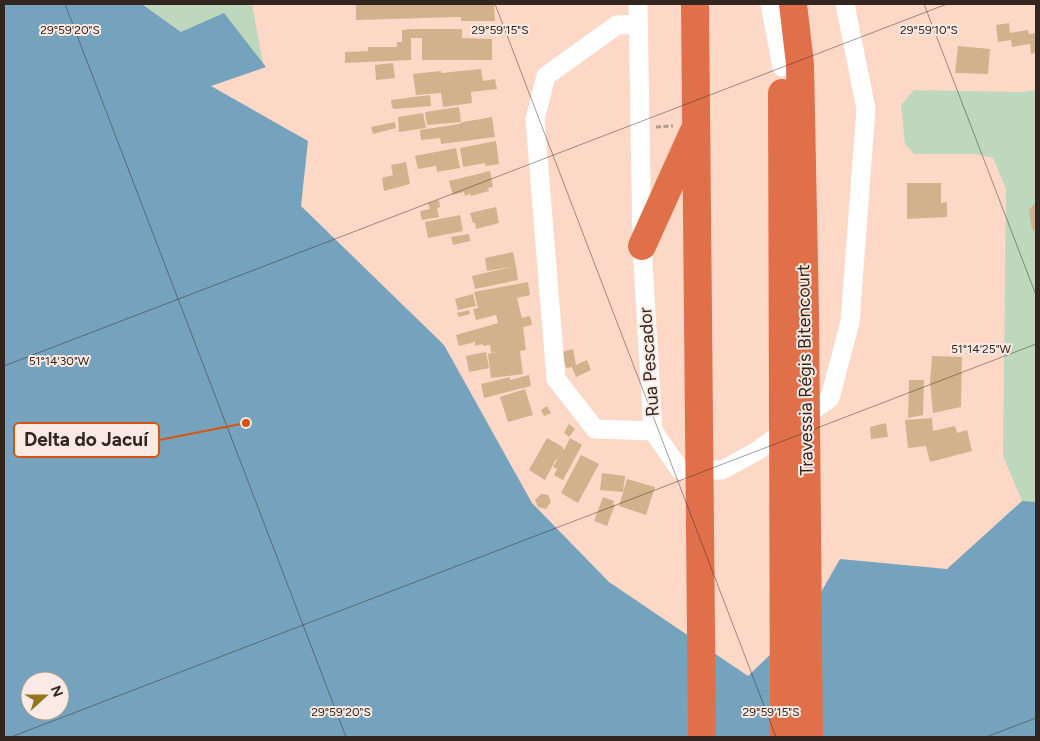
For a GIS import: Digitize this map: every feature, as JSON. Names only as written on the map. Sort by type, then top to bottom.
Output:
[{"type":"highway","points":[[695,4],[702,737]]},
{"type":"highway","name":"Travessia Régis Bitencourt","points":[[783,4],[782,66],[809,737]]},
{"type":"highway","name":"Travessia Régis Bitencourt","points":[[784,737],[800,64],[793,4]]},
{"type":"highway","points":[[642,246],[697,125]]},
{"type":"street","name":"Rua Pescador","points":[[638,4],[642,246],[653,431],[680,470],[722,470],[757,451],[830,398],[850,322],[866,109],[845,4]]},
{"type":"street","points":[[770,4],[782,66]]},
{"type":"street","points":[[638,24],[617,25],[546,76],[535,119],[556,379],[595,429],[653,431]]},
{"type":"green space","points":[[143,4],[252,4],[263,64],[181,32]]},
{"type":"green space","points":[[914,90],[1023,92],[1036,90],[1036,502],[1022,501],[1003,456],[1006,189],[993,158],[976,154],[914,154],[905,144],[901,105]]},
{"type":"water","points":[[4,4],[142,4],[181,32],[224,13],[266,67],[211,86],[308,141],[301,206],[444,345],[532,503],[609,582],[748,676],[804,622],[840,559],[947,569],[1022,501],[1036,502],[1036,737],[4,737]]},
{"type":"building","points":[[356,4],[494,4],[495,21],[461,21],[461,17],[356,20]]},
{"type":"building","points":[[1009,23],[1010,33],[1028,30],[1029,34],[1036,33],[1036,53],[1031,54],[1030,44],[1012,47],[1011,40],[998,42],[996,25]]},
{"type":"building","points":[[462,29],[462,38],[492,39],[492,60],[422,60],[422,38],[411,38],[411,60],[345,63],[345,52],[368,51],[368,47],[397,47],[397,42],[402,42],[402,30]]},
{"type":"building","points":[[958,46],[990,49],[988,74],[955,73]]},
{"type":"building","points":[[393,63],[395,78],[376,80],[375,65]]},
{"type":"building","points":[[481,69],[483,81],[495,79],[497,89],[471,92],[472,103],[443,107],[441,93],[416,95],[413,74]]},
{"type":"building","points":[[430,95],[431,106],[394,109],[392,107],[391,100]]},
{"type":"building","points":[[459,107],[461,122],[427,125],[425,112]]},
{"type":"building","points":[[423,113],[426,128],[399,132],[398,117]]},
{"type":"building","points":[[492,117],[495,137],[441,144],[440,138],[421,140],[420,130]]},
{"type":"building","points":[[395,122],[396,128],[373,134],[371,127]]},
{"type":"building","points":[[496,141],[499,164],[485,166],[485,163],[463,167],[460,148]]},
{"type":"building","points":[[456,148],[460,168],[437,172],[436,166],[418,169],[415,156]]},
{"type":"building","points":[[406,162],[410,184],[384,191],[382,178],[393,175],[391,165]]},
{"type":"building","points":[[490,171],[493,187],[488,188],[489,191],[471,196],[470,194],[465,196],[464,192],[453,195],[449,181]]},
{"type":"building","points":[[907,183],[941,183],[941,203],[947,202],[947,217],[907,219]]},
{"type":"building","points":[[439,200],[440,207],[437,208],[439,217],[422,220],[420,211],[430,209],[428,203]]},
{"type":"building","points":[[1036,203],[1036,230],[1032,230],[1029,210]]},
{"type":"building","points":[[496,207],[499,223],[476,229],[470,213]]},
{"type":"building","points":[[460,215],[463,231],[428,238],[425,222]]},
{"type":"building","points":[[469,234],[470,241],[453,245],[451,237]]},
{"type":"building","points":[[513,252],[516,266],[487,271],[485,258]]},
{"type":"building","points":[[516,266],[518,280],[475,289],[472,276]]},
{"type":"building","points":[[528,282],[530,295],[517,298],[522,318],[530,316],[532,325],[523,327],[526,350],[520,351],[523,374],[491,378],[488,354],[498,352],[491,353],[490,345],[475,346],[475,342],[459,346],[456,335],[498,323],[496,315],[476,320],[473,309],[478,308],[474,292]]},
{"type":"building","points":[[473,294],[476,306],[458,310],[455,299]]},
{"type":"building","points":[[469,310],[470,314],[459,317],[457,313]]},
{"type":"building","points":[[573,349],[576,365],[587,360],[591,370],[576,377],[572,367],[566,368],[562,352]]},
{"type":"building","points":[[486,352],[489,368],[469,372],[466,356]]},
{"type":"building","points":[[932,356],[962,357],[961,407],[933,413],[930,382]]},
{"type":"building","points":[[529,375],[531,386],[484,398],[481,384],[510,377],[510,380]]},
{"type":"building","points":[[909,380],[924,380],[923,415],[908,418]]},
{"type":"building","points":[[525,389],[533,415],[508,422],[500,397]]},
{"type":"building","points":[[547,406],[551,413],[544,416],[541,410]]},
{"type":"building","points":[[932,418],[933,431],[955,426],[957,433],[967,430],[972,451],[930,462],[926,446],[908,448],[905,420]]},
{"type":"building","points":[[886,423],[888,437],[871,439],[870,427]]},
{"type":"building","points":[[569,424],[575,429],[569,437],[564,433]]},
{"type":"building","points":[[547,438],[563,447],[564,450],[570,438],[582,445],[563,480],[554,475],[557,469],[553,467],[556,459],[545,480],[529,470]]},
{"type":"building","points":[[581,455],[599,464],[578,503],[561,493]]},
{"type":"building","points":[[602,473],[625,476],[623,492],[600,490]]},
{"type":"building","points":[[627,479],[655,487],[646,515],[619,506]]},
{"type":"building","points":[[541,494],[548,495],[551,502],[546,509],[538,507],[535,500]]},
{"type":"building","points":[[603,497],[614,501],[613,504],[615,505],[607,526],[594,521]]},
{"type":"place","name":"Delta do Jacuí","points":[[246,423]]}]
